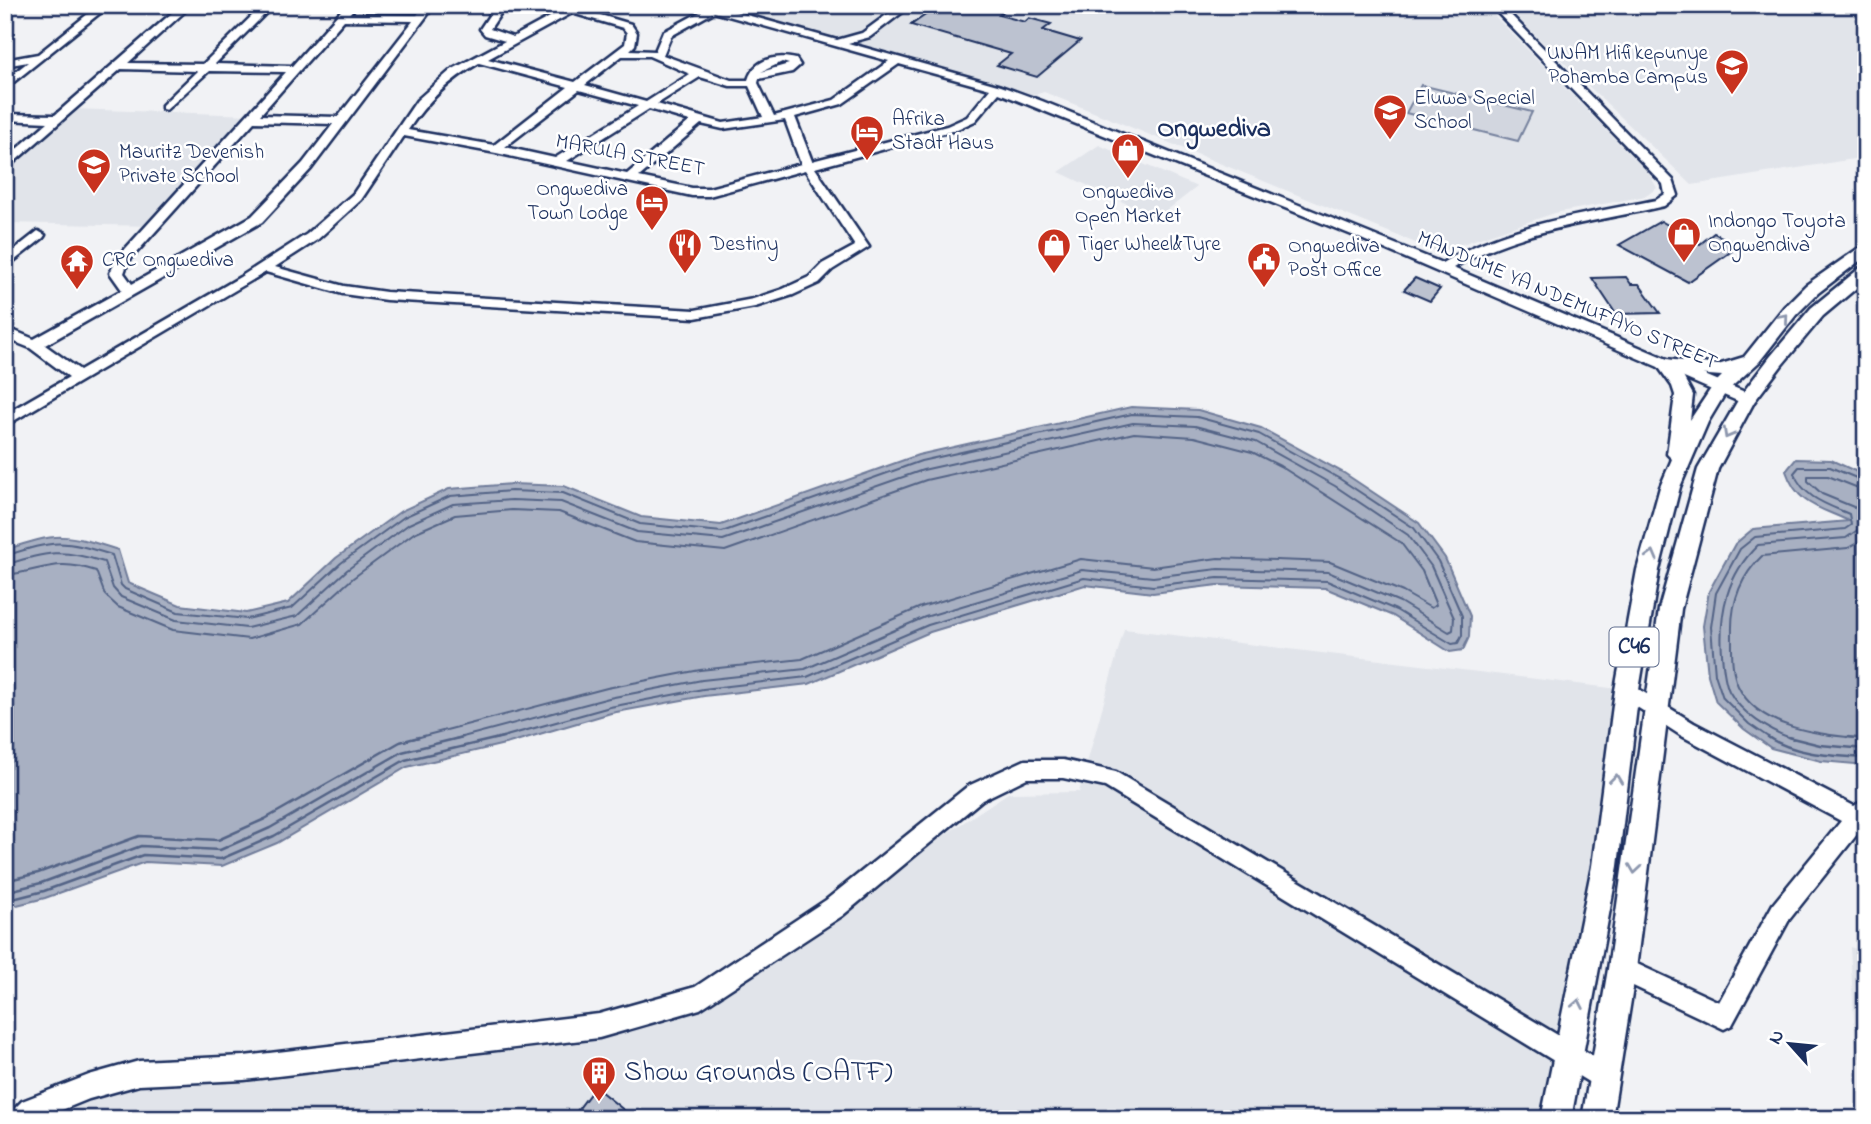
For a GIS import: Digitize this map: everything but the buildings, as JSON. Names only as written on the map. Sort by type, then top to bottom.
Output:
[{"type":"main road","name":"C46","points":[[1556,1119],[1605,866],[1627,690],[1648,570],[1670,487],[1699,421],[1720,388],[1812,289],[1866,248]]},
{"type":"main road","name":"C46","points":[[1597,1119],[1622,969],[1670,609],[1708,469],[1747,399],[1817,312],[1863,277]]},
{"type":"main road","points":[[1666,365],[1719,371],[1736,366],[1757,351]]},
{"type":"main road","points":[[1666,365],[1685,395],[1670,487]]},
{"type":"street","points":[[5,86],[105,5]]},
{"type":"street","points":[[5,166],[187,5]]},
{"type":"street","points":[[166,107],[269,5]]},
{"type":"street","points":[[129,290],[119,281],[117,273],[122,261],[352,5]]},
{"type":"street","points":[[35,345],[257,219],[307,166],[430,5]]},
{"type":"street","points":[[500,5],[485,29],[489,33],[513,40]]},
{"type":"street","name":"MANDUME YA NDEMUFAYO STREET","points":[[699,5],[714,18],[738,16],[997,88],[1255,189],[1747,399]]},
{"type":"street","points":[[838,43],[866,35],[906,5]]},
{"type":"street","points":[[1443,268],[1459,257],[1562,220],[1660,203],[1672,195],[1669,183],[1494,5]]},
{"type":"street","points":[[1859,5],[1866,7]]},
{"type":"street","points":[[5,421],[265,268],[312,237],[357,197],[421,102],[455,72],[475,59],[576,7],[627,26],[632,33],[632,41],[622,53],[496,149]]},
{"type":"street","points":[[342,17],[421,18]]},
{"type":"street","points":[[659,55],[667,34],[693,21],[714,18]]},
{"type":"street","points":[[865,51],[866,35]]},
{"type":"street","points":[[622,53],[659,55],[675,65],[730,83],[754,80],[770,120]]},
{"type":"street","points":[[5,63],[40,57]]},
{"type":"street","points":[[475,59],[723,126],[789,116],[847,98],[898,60]]},
{"type":"street","points":[[118,66],[294,69]]},
{"type":"street","points":[[557,162],[699,73]]},
{"type":"street","name":"MARULA STREET","points":[[402,132],[496,149],[692,192],[709,192],[951,128],[971,119],[997,88]]},
{"type":"street","points":[[265,268],[343,290],[386,296],[695,314],[727,310],[788,292],[814,280],[827,267],[862,247],[808,166],[789,116]]},
{"type":"street","points":[[5,117],[59,119]]},
{"type":"street","points":[[251,118],[340,121]]},
{"type":"street","points":[[630,178],[698,120]]},
{"type":"street","points":[[5,264],[38,235]]},
{"type":"street","points":[[5,332],[35,345],[80,377]]},
{"type":"street","points":[[1622,969],[1724,1017],[1781,912],[1861,814],[1687,729],[1627,690]]},
{"type":"street","points":[[22,1119],[31,1110],[89,1087],[139,1073],[244,1068],[599,1026],[700,997],[834,908],[975,793],[1025,769],[1063,769],[1109,779],[1604,1077]]},
{"type":"shaded area","name":"Eluwa Special School","points":[[700,5],[1484,5],[1650,175],[1657,188],[1646,196],[1555,213],[1438,252],[1044,92],[1023,98]]},
{"type":"shaded area","name":"UNAM Hifikepunye Pohamba Campus","points":[[1504,5],[1866,5],[1866,157],[1692,185]]},
{"type":"shaded area","points":[[1421,85],[1532,112],[1518,141],[1406,113]]},
{"type":"shaded area","name":"Mauritz Devenish Private School","points":[[70,109],[254,115],[154,226],[5,223],[5,166]]},
{"type":"shaded area","name":"Ongwediva Open Market","points":[[1099,145],[1197,187],[1157,218],[1059,172]]},
{"type":"shaded area","points":[[1124,629],[1627,690],[1556,1119],[22,1119],[139,1073],[238,1082],[599,1026],[700,997],[1008,793],[1079,792]]},
{"type":"shaded area","points":[[1850,947],[1866,952],[1866,1062],[1856,1056]]},
{"type":"water","points":[[1131,407],[1198,410],[1261,428],[1344,473],[1419,523],[1445,558],[1470,616],[1469,637],[1463,650],[1450,652],[1393,616],[1325,588],[1218,585],[1153,593],[1085,585],[930,632],[809,684],[704,696],[611,713],[509,743],[407,767],[277,843],[222,866],[145,862],[45,898],[5,908],[5,550],[50,538],[85,540],[118,550],[128,583],[180,605],[246,613],[288,603],[336,558],[401,511],[449,489],[512,484],[564,486],[641,517],[721,525],[918,455]]},
{"type":"water","points":[[1796,459],[1831,460],[1866,476],[1866,765],[1821,761],[1771,748],[1744,729],[1716,702],[1708,675],[1703,626],[1709,591],[1735,544],[1753,529],[1849,521],[1811,504],[1797,492],[1786,471]]},
{"type":"place","name":"UNAM Hifikepunye Pohamba Campus","points":[[1732,96]]},
{"type":"place","name":"Eluwa Special School","points":[[1390,141]]},
{"type":"place","name":"Afrika Stadt Haus","points":[[867,162]]},
{"type":"place","name":"Ongwediva Open Market","points":[[1128,180]]},
{"type":"place","name":"Mauritz Devenish Private School","points":[[94,195]]},
{"type":"place","name":"Ongwediva Town Lodge","points":[[652,232]]},
{"type":"place","name":"Indongo Toyota Ongwendiva","points":[[1684,264]]},
{"type":"place","name":"Destiny","points":[[685,275]]},
{"type":"place","name":"Tiger Wheel&Tyre","points":[[1054,275]]},
{"type":"place","name":"Ongwediva Post Office","points":[[1264,289]]},
{"type":"place","name":"CRC Ongwediva","points":[[77,291]]},
{"type":"place","name":"Show Grounds (OATF)","points":[[599,1103]]},
{"type":"district","name":"Ongwediva","points":[[1214,130]]}]
